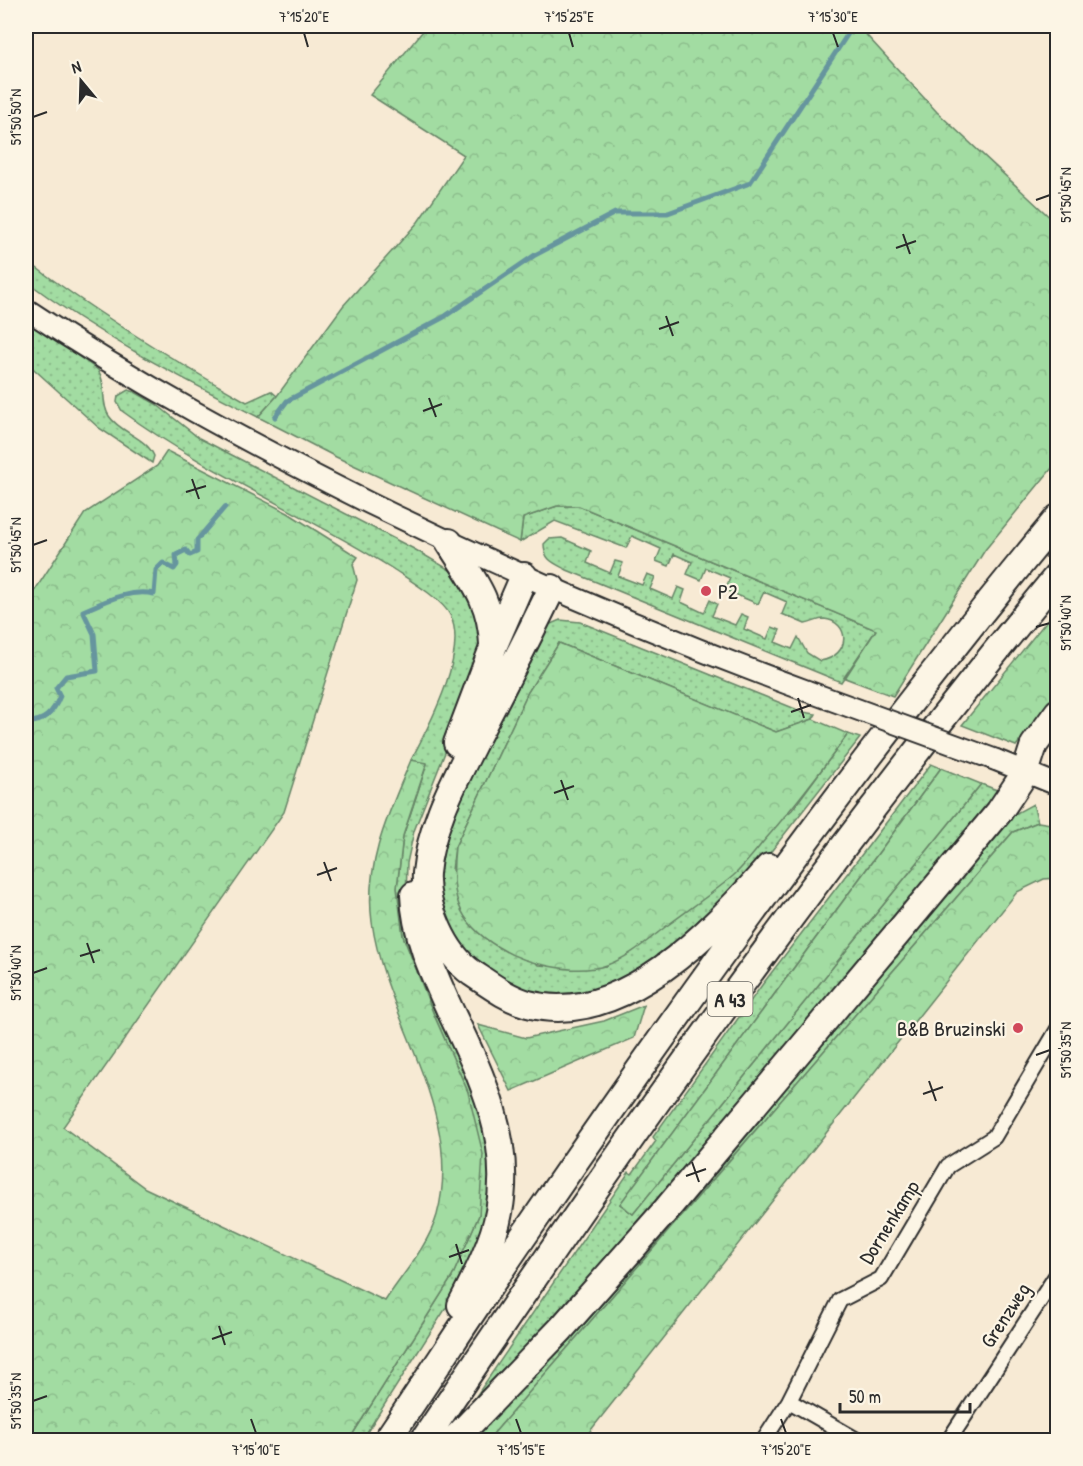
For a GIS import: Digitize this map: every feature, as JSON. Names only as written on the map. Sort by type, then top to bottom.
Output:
[{"type":"highway","name":"A 43","points":[[387,1440],[623,1094],[862,765],[1058,518]]},
{"type":"highway","points":[[449,542],[486,600],[492,618],[494,645]]},
{"type":"highway","name":"A 43","points":[[424,1440],[549,1255],[710,1026],[811,890],[1058,575]]},
{"type":"highway","points":[[413,1402],[476,1275],[499,1213],[502,1147],[485,1084],[432,969],[414,909],[414,874],[423,829],[494,645],[524,576]]},
{"type":"highway","points":[[552,588],[452,788],[432,838],[426,876],[432,912],[442,935],[466,968],[498,991],[528,1004],[557,1007],[585,1004],[617,995],[647,980],[676,959],[747,892],[862,765]]},
{"type":"highway","points":[[454,1440],[561,1329],[666,1210],[999,812],[1025,773],[1034,745],[1058,712]]},
{"type":"main road","points":[[26,309],[117,369],[189,411],[256,447],[449,542],[694,649],[1058,785]]},
{"type":"street","name":"Dornenkamp","points":[[764,1440],[789,1401],[840,1300],[881,1279],[948,1166],[994,1137],[1058,1029]]},
{"type":"street","name":"Grenzweg","points":[[949,1440],[1058,1273]]},
{"type":"street","points":[[789,1401],[857,1440]]},
{"type":"green space","points":[[427,26],[858,26],[937,112],[1057,224],[1057,462],[985,550],[893,696],[845,678],[876,630],[579,506],[557,506],[523,518],[520,542],[336,457],[258,417],[277,396],[343,306],[418,222],[464,155],[370,95]]},
{"type":"green space","points":[[26,260],[134,335],[247,402],[271,391],[277,396],[258,417],[168,370],[81,319],[26,281]]},
{"type":"green space","points":[[26,320],[98,370],[101,375],[106,411],[114,422],[145,444],[154,456],[152,463],[99,428],[26,362]]},
{"type":"green space","points":[[128,390],[156,404],[199,438],[414,549],[450,570],[465,584],[485,635],[461,712],[414,831],[407,863],[406,903],[468,1068],[493,1152],[490,1209],[467,1275],[362,1440],[349,1440],[452,1277],[479,1215],[468,1092],[403,936],[397,888],[403,836],[427,764],[411,760],[444,689],[451,668],[455,630],[450,615],[440,602],[407,578],[325,529],[187,454],[122,411],[117,402],[118,396]]},
{"type":"green space","points":[[167,451],[288,513],[358,557],[353,564],[357,580],[284,812],[63,1127],[145,1188],[385,1301],[421,1249],[433,1227],[443,1177],[440,1140],[432,1103],[380,959],[370,901],[375,859],[394,799],[411,760],[427,763],[403,836],[397,888],[403,936],[468,1092],[483,1154],[479,1215],[452,1277],[349,1440],[26,1440],[26,604],[85,513],[157,466]]},
{"type":"green space","points":[[557,506],[579,506],[876,630],[841,682],[567,570],[548,558],[544,544],[549,539],[562,538],[591,551],[587,563],[610,573],[615,561],[623,563],[618,576],[642,585],[647,574],[655,577],[650,589],[673,599],[678,587],[685,590],[681,602],[704,613],[710,600],[717,604],[712,616],[735,625],[741,614],[748,617],[744,629],[767,639],[772,627],[780,630],[775,642],[792,649],[798,637],[807,653],[820,661],[838,653],[842,646],[843,632],[833,621],[822,619],[805,624],[782,614],[787,602],[764,592],[758,604],[725,590],[730,578],[706,568],[701,580],[687,574],[692,562],[674,554],[669,566],[656,561],[661,549],[632,536],[626,548],[555,521],[520,542],[523,518]]},
{"type":"green space","points":[[1057,608],[1057,693],[1016,746],[962,725]]},
{"type":"green space","points":[[560,620],[580,622],[803,712],[816,714],[813,719],[776,732],[559,643],[528,692],[455,847],[452,870],[538,965],[582,968],[606,966],[792,810],[848,734],[860,738],[769,854],[717,910],[658,964],[572,999],[519,992],[470,962],[434,896],[438,837],[546,626]]},
{"type":"green space","points":[[559,643],[776,732],[813,719],[848,734],[796,802],[733,876],[631,953],[615,962],[595,968],[566,969],[536,963],[509,953],[473,927],[465,917],[455,892],[455,847],[528,692]]},
{"type":"green space","points":[[931,764],[941,768],[620,1204],[633,1214],[981,784],[997,790],[992,802],[605,1271],[466,1411],[629,1172],[632,1174],[656,1141],[653,1137],[762,985]]},
{"type":"green space","points":[[941,768],[981,784],[633,1214],[620,1204]]},
{"type":"green space","points":[[1033,804],[1038,822],[1013,832],[488,1440],[465,1440],[1009,817]]},
{"type":"green space","points":[[1038,822],[1057,825],[1057,878],[1044,879],[1017,892],[583,1440],[488,1440],[1013,832]]},
{"type":"green space","points":[[644,1005],[634,1038],[511,1091],[478,1025],[526,1038],[604,1021]]},
{"type":"waterway","points":[[275,417],[287,401],[444,317],[535,255],[615,213],[668,213],[750,183],[853,26]]},
{"type":"waterway","points":[[26,722],[38,721],[51,712],[60,696],[56,688],[66,676],[97,671],[94,634],[83,611],[127,595],[154,594],[156,570],[163,563],[174,569],[177,565],[176,555],[186,550],[190,555],[197,552],[197,540],[225,507]]},
{"type":"place","name":"P2","points":[[706,591]]},
{"type":"place","name":"B&B Bruzinski","points":[[1018,1028]]}]
